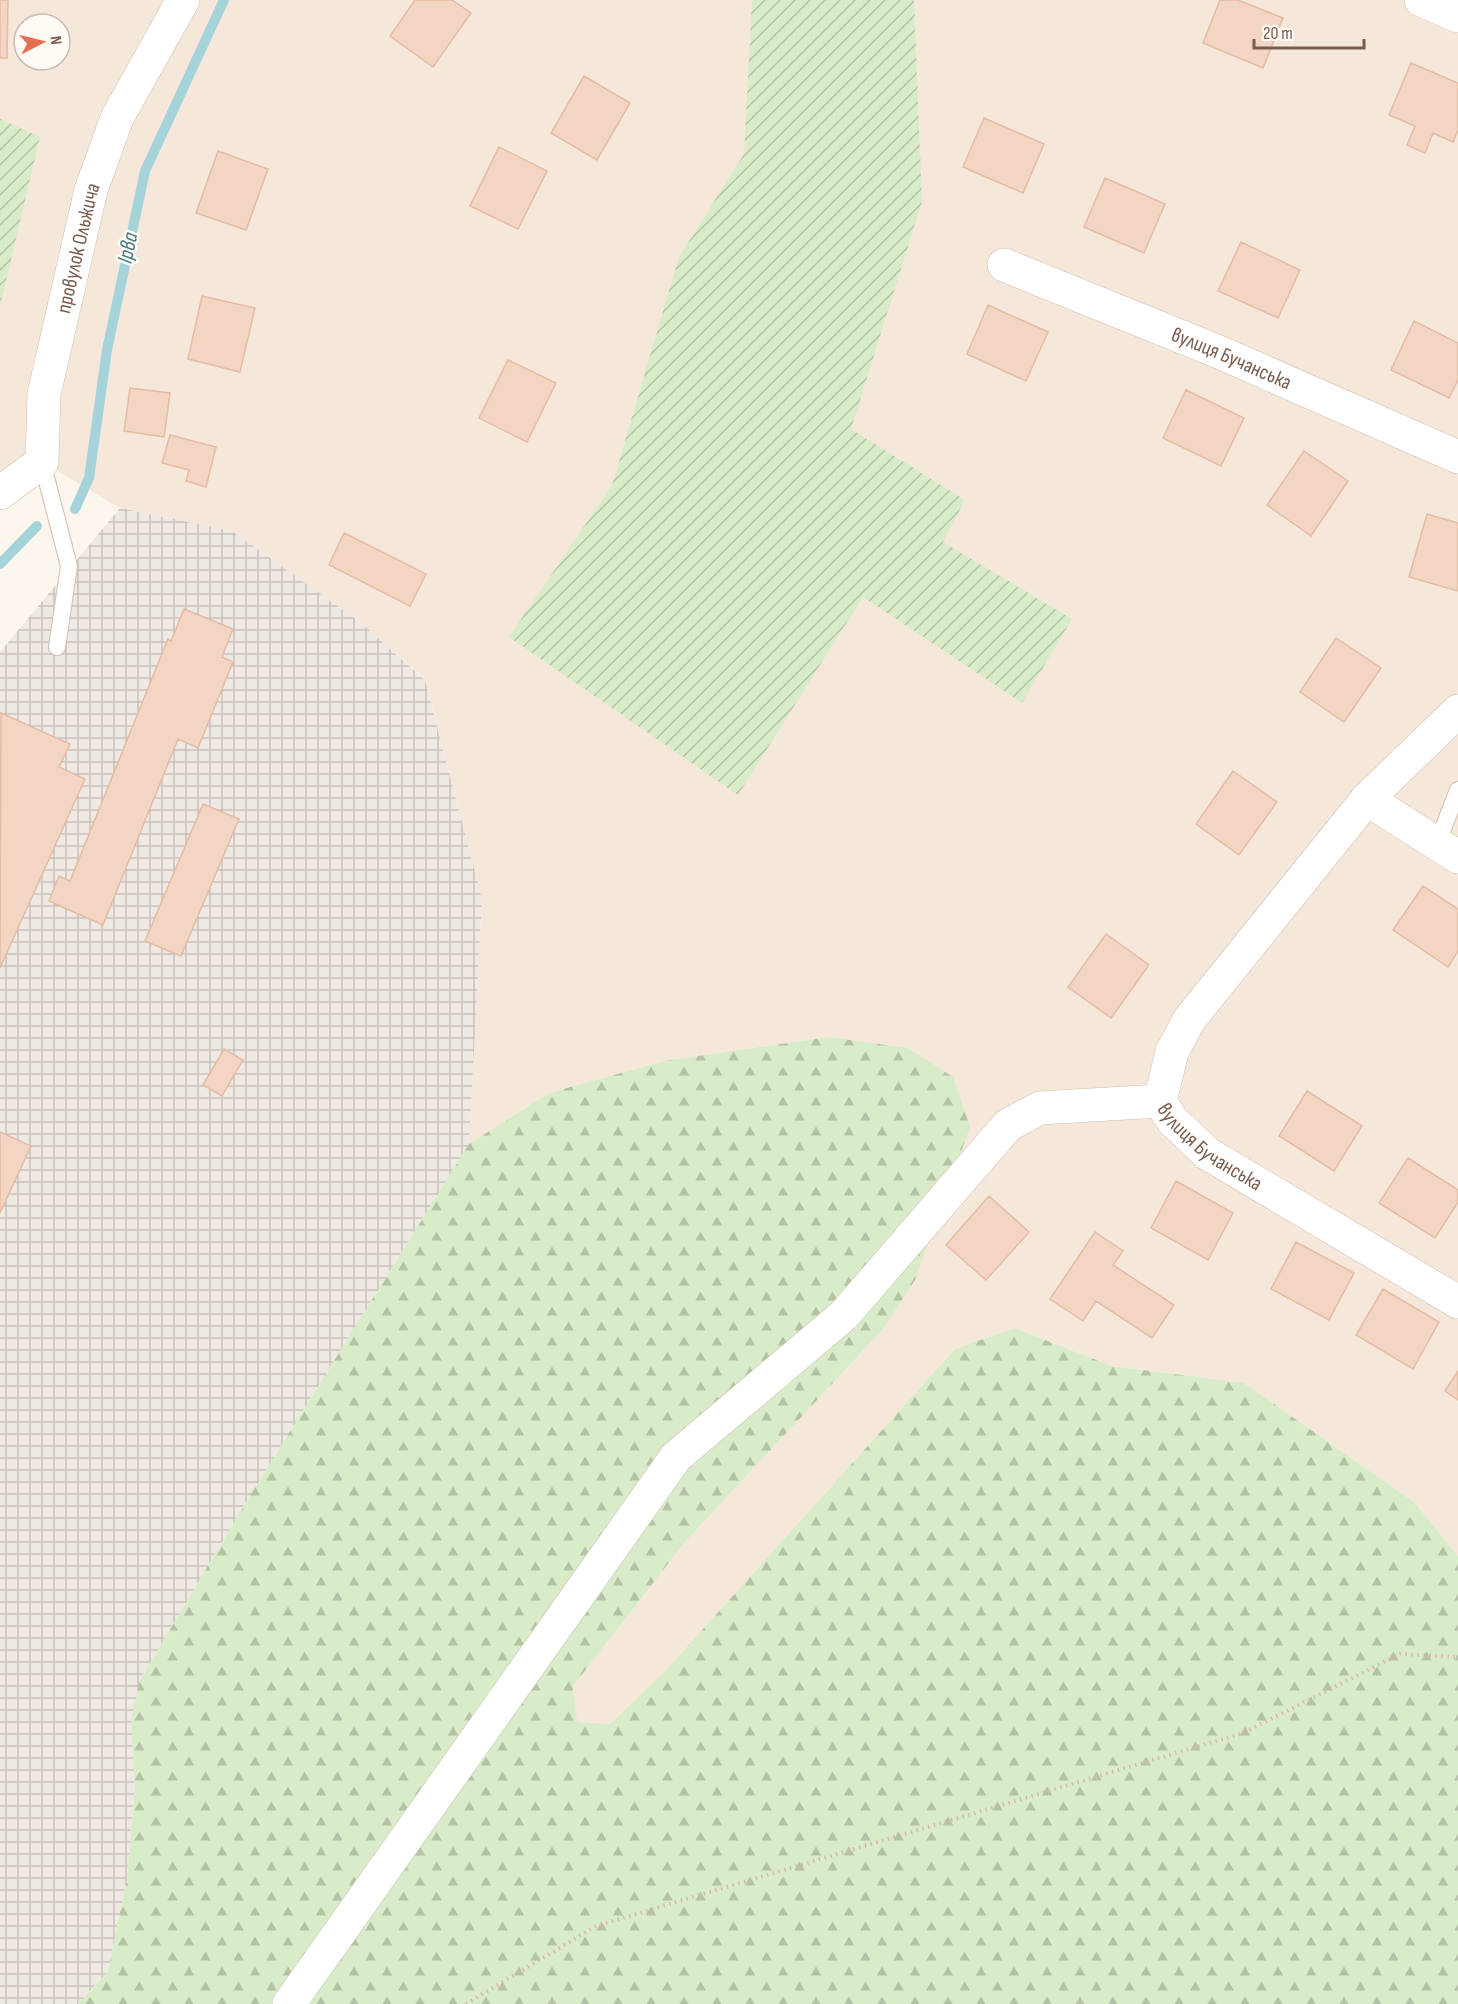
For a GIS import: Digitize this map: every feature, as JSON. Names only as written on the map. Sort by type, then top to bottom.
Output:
[{"type":"street","name":"провулок Ольжича","points":[[42,462],[44,394],[91,190],[117,118],[183,0]]},
{"type":"street","points":[[1421,0],[1458,16]]},
{"type":"street","name":"вулиця Бучанська","points":[[1004,265],[1219,352],[1458,457]]},
{"type":"street","points":[[0,493],[42,462]]},
{"type":"street","name":"вулиця Бучанська","points":[[1458,711],[1367,799],[1190,1020],[1172,1053],[1160,1101],[1172,1120],[1208,1154],[1458,1302]]},
{"type":"street","points":[[1367,799],[1448,850]]},
{"type":"street","points":[[289,2004],[676,1457],[844,1315],[1008,1125],[1040,1108],[1160,1101]]},
{"type":"lane","points":[[42,462],[69,566],[57,647]]},
{"type":"lane","points":[[1448,850],[1458,790]]},
{"type":"path","points":[[466,2004],[596,1926],[1243,1732],[1400,1654],[1458,1657]]},
{"type":"shaded area","points":[[0,0],[1458,0],[1458,1556],[1414,1502],[1244,1383],[1112,1366],[1015,1328],[955,1349],[666,1670],[610,1724],[576,1722],[573,1686],[685,1542],[883,1329],[828,1037],[664,1061],[549,1093],[469,1144],[482,899],[425,679],[360,622],[232,531],[120,508],[42,462],[0,493]]},
{"type":"shaded area","points":[[120,508],[232,531],[360,622],[425,680],[482,899],[469,1144],[246,1502],[140,1680],[132,1722],[135,1788],[127,1879],[108,1971],[78,2004],[0,2004],[0,652]]},
{"type":"green space","points":[[752,0],[914,0],[922,202],[851,429],[965,500],[943,542],[1072,619],[1022,703],[863,597],[738,795],[509,637],[612,485],[679,257],[744,154]]},
{"type":"green space","points":[[0,119],[40,137],[0,306]]},
{"type":"green space","points":[[828,1037],[908,1048],[953,1077],[970,1127],[915,1280],[883,1329],[685,1542],[573,1686],[577,1722],[610,1724],[666,1670],[955,1349],[1015,1328],[1112,1366],[1244,1383],[1414,1502],[1458,1556],[1458,2004],[78,2004],[108,1971],[127,1879],[135,1788],[131,1722],[140,1680],[246,1502],[469,1144],[549,1093],[664,1061]]},
{"type":"building","points":[[0,0],[8,0],[7,58],[0,58]]},
{"type":"building","points":[[415,0],[452,0],[471,13],[433,67],[390,36]]},
{"type":"building","points":[[1220,0],[1238,0],[1283,18],[1263,68],[1203,43]]},
{"type":"building","points":[[1411,63],[1458,83],[1458,130],[1453,142],[1433,133],[1425,153],[1407,145],[1415,126],[1389,115]]},
{"type":"building","points":[[584,76],[630,103],[597,160],[551,133]]},
{"type":"building","points":[[984,118],[1044,144],[1023,193],[963,167]]},
{"type":"building","points":[[499,147],[547,171],[518,229],[470,206]]},
{"type":"building","points":[[218,151],[268,169],[246,230],[196,213]]},
{"type":"building","points":[[1105,178],[1165,204],[1144,253],[1084,227]]},
{"type":"building","points":[[1241,242],[1300,270],[1278,318],[1218,291]]},
{"type":"building","points":[[202,296],[255,308],[240,372],[188,359]]},
{"type":"building","points":[[988,305],[1048,332],[1026,381],[967,354]]},
{"type":"building","points":[[1414,321],[1458,343],[1458,380],[1449,398],[1391,370]]},
{"type":"building","points":[[508,360],[556,383],[527,442],[479,418]]},
{"type":"building","points":[[130,388],[170,393],[164,437],[124,431]]},
{"type":"building","points":[[1186,390],[1244,418],[1221,466],[1163,438]]},
{"type":"building","points":[[170,435],[216,447],[206,487],[186,481],[189,470],[162,463]]},
{"type":"building","points":[[1304,451],[1348,481],[1311,536],[1267,505]]},
{"type":"building","points":[[1427,514],[1458,523],[1458,591],[1409,577]]},
{"type":"building","points":[[344,533],[426,574],[410,606],[329,565]]},
{"type":"building","points":[[184,609],[233,629],[222,657],[233,662],[198,748],[178,739],[103,925],[49,901],[59,876],[70,881],[168,639],[171,641]]},
{"type":"building","points":[[1336,638],[1381,668],[1344,722],[1300,692]]},
{"type":"building","points":[[1,713],[70,744],[59,767],[85,779],[0,968]]},
{"type":"building","points":[[1233,771],[1277,802],[1239,855],[1196,824]]},
{"type":"building","points":[[203,804],[239,819],[181,956],[145,941]]},
{"type":"building","points":[[1423,886],[1458,909],[1458,951],[1448,967],[1393,930]]},
{"type":"building","points":[[1106,934],[1149,965],[1111,1018],[1068,987]]},
{"type":"building","points":[[224,1049],[243,1060],[222,1096],[203,1085]]},
{"type":"building","points":[[1307,1091],[1362,1126],[1334,1171],[1279,1136]]},
{"type":"building","points":[[0,1132],[31,1146],[0,1213]]},
{"type":"building","points":[[1408,1158],[1458,1190],[1458,1202],[1435,1238],[1379,1203]]},
{"type":"building","points":[[1176,1181],[1233,1213],[1208,1260],[1151,1228]]},
{"type":"building","points":[[989,1196],[1029,1232],[986,1280],[946,1245]]},
{"type":"building","points":[[1095,1232],[1123,1251],[1113,1265],[1174,1305],[1152,1338],[1096,1301],[1083,1321],[1050,1299]]},
{"type":"building","points":[[1296,1242],[1354,1273],[1329,1320],[1271,1289]]},
{"type":"building","points":[[1383,1289],[1439,1322],[1413,1369],[1356,1335]]},
{"type":"building","points":[[1458,1371],[1458,1400],[1445,1391]]},
{"type":"waterway","name":"Ірва","points":[[75,509],[89,478],[107,350],[145,171],[224,0]]},
{"type":"waterway","name":"Ірва","points":[[0,564],[37,526]]}]
